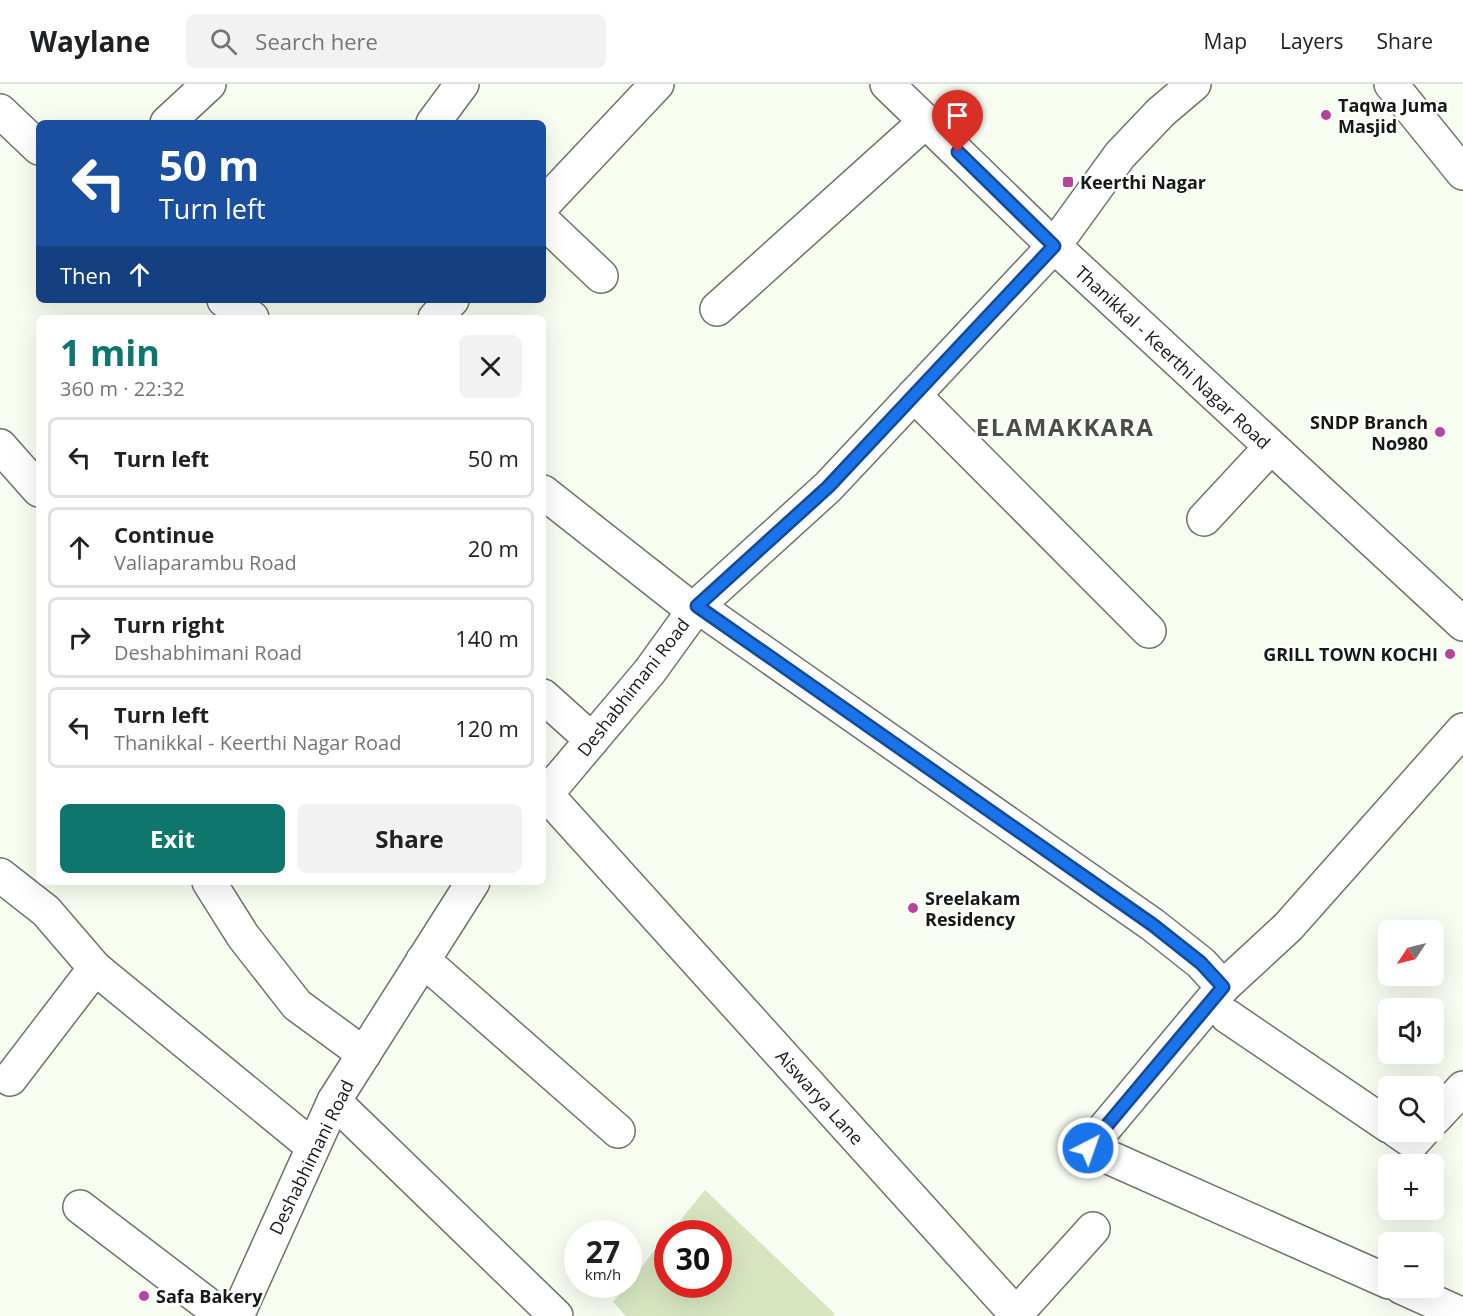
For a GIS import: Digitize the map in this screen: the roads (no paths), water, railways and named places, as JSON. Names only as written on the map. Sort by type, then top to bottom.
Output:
[{"type":"street","points":[[170,120],[209,84]]},
{"type":"street","points":[[435,120],[462,84]]},
{"type":"street","points":[[546,202],[657,84]]},
{"type":"street","name":"Thanikkal - Keerthi Nagar Road","points":[[887,84],[1054,246],[1463,624]]},
{"type":"street","name":"Deshabhimani Road","points":[[546,794],[650,671],[697,606],[828,487],[1054,246],[1120,155],[1161,112],[1194,84]]},
{"type":"street","points":[[1391,84],[1463,173]]},
{"type":"street","points":[[0,111],[36,145]]},
{"type":"street","points":[[717,309],[926,121]]},
{"type":"street","points":[[546,224],[601,276]]},
{"type":"street","points":[[438,315],[449,303]]},
{"type":"street","points":[[914,395],[1149,631]]},
{"type":"street","points":[[0,446],[36,487]]},
{"type":"street","points":[[1204,519],[1270,448]]},
{"type":"street","points":[[546,494],[684,603],[697,606],[1153,925],[1201,963],[1225,1001],[1378,1118]]},
{"type":"street","points":[[546,699],[592,740]]},
{"type":"street","points":[[1378,1277],[1088,1148],[1225,1001],[1463,730]]},
{"type":"street","name":"Aiswarya Lane","points":[[546,798],[1016,1315],[1094,1229]]},
{"type":"street","points":[[0,875],[46,910],[95,968],[312,1146]]},
{"type":"street","points":[[210,885],[243,936],[297,1005],[364,1054]]},
{"type":"street","name":"Deshabhimani Road","points":[[237,1316],[334,1101],[471,885]]},
{"type":"street","points":[[423,960],[618,1131]]},
{"type":"street","points":[[10,1079],[95,968]]},
{"type":"street","points":[[1444,1108],[1463,1088]]},
{"type":"street","points":[[334,1101],[556,1316]]},
{"type":"street","points":[[80,1207],[223,1316]]},
{"type":"street","points":[[1425,1298],[1463,1315]]},
{"type":"place","name":"Taqwa Juma Masjid","points":[[1326,115]]},
{"type":"place","name":"Keerthi Nagar","points":[[1068,182]]},
{"type":"place","name":"SNDP Branch No980","points":[[1440,432]]},
{"type":"place","name":"GRILL TOWN KOCHI","points":[[1450,654]]},
{"type":"place","name":"Sreelakam Residency","points":[[913,908]]},
{"type":"place","name":"Safa Bakery","points":[[144,1296]]},
{"type":"district","name":"ELAMAKKARA","points":[[1065,426]]}]
